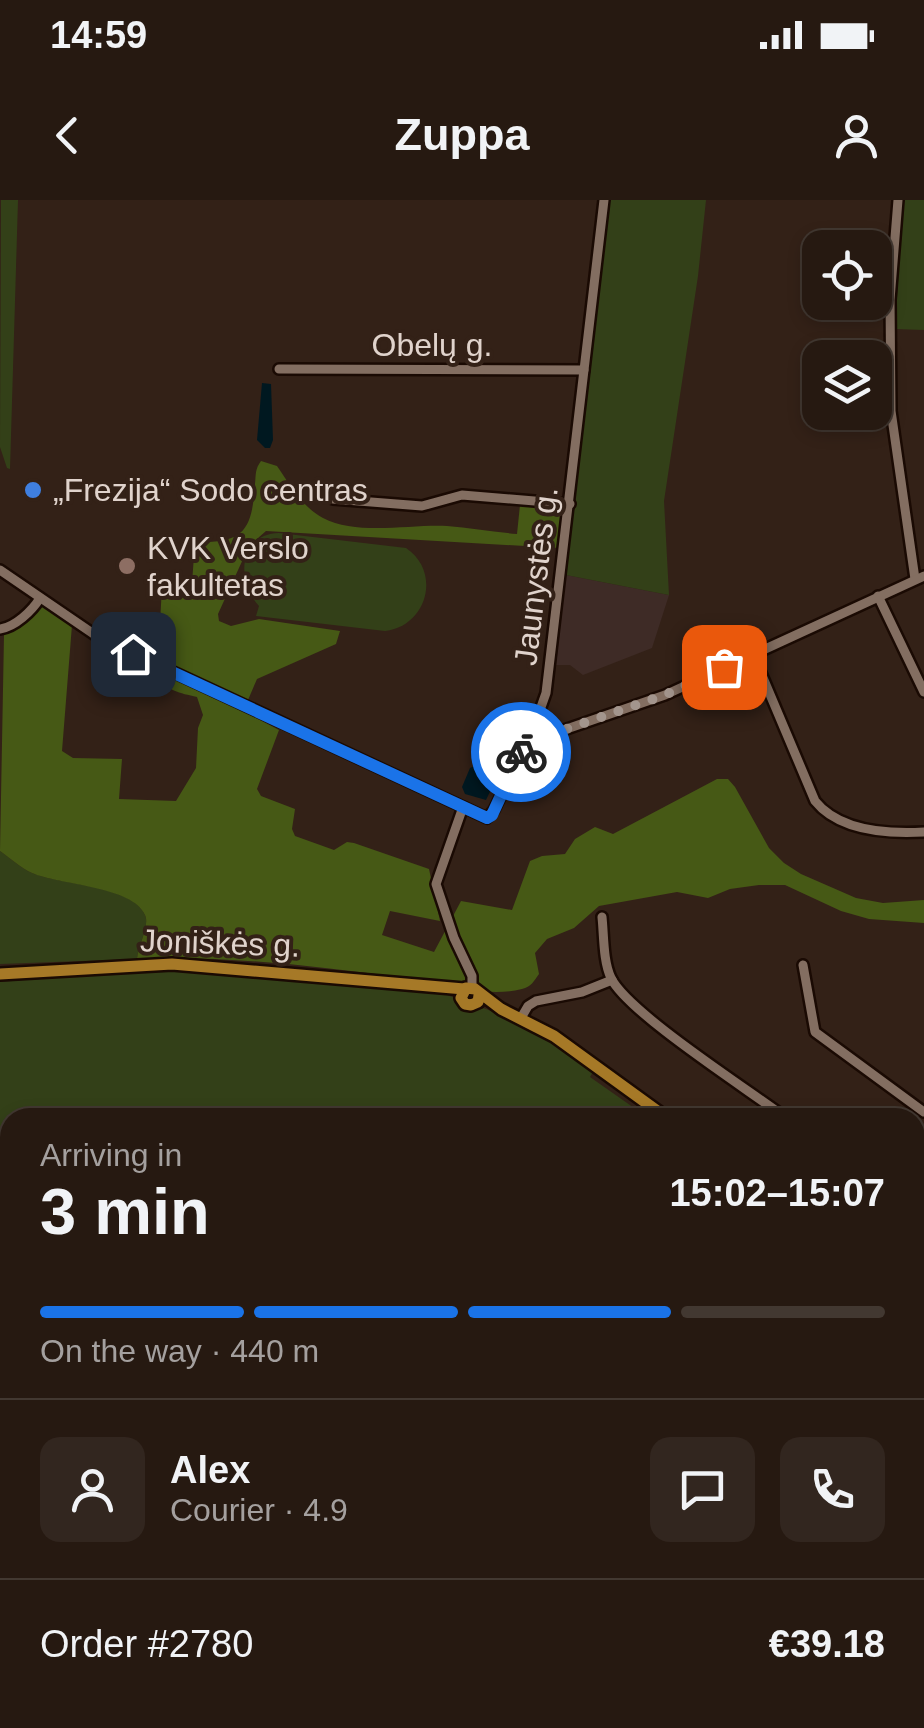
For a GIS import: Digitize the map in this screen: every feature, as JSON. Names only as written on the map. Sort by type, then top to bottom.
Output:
[{"type":"main road","name":"Joniškės g.","points":[[0,974],[172,964],[436,988],[470,995],[554,1036],[652,1108]]},
{"type":"street","name":"Jaunystės g.","points":[[463,807],[487,818],[492,815],[546,693],[604,200]]},
{"type":"street","points":[[526,743],[665,695],[920,577],[891,411],[890,300],[898,200]]},
{"type":"street","name":"Obelų g.","points":[[279,369],[584,370]]},
{"type":"street","points":[[333,499],[422,506],[462,495],[570,504]]},
{"type":"street","points":[[0,570],[98,638],[463,807],[436,884],[472,976],[470,995]]},
{"type":"street","points":[[878,596],[924,692]]},
{"type":"street","points":[[0,628],[8,628],[40,598]]},
{"type":"street","points":[[753,654],[783,730],[822,810],[848,824],[924,832]]},
{"type":"street","points":[[602,917],[612,980],[641,1012],[772,1108]]},
{"type":"street","points":[[803,966],[815,1032],[919,1108]]},
{"type":"street","points":[[521,1018],[536,1000],[582,992],[612,980]]},
{"type":"shaded area","points":[[566,575],[669,595],[652,648],[583,675],[570,665],[556,665]]},
{"type":"green space","points":[[1,200],[18,200],[10,469],[0,447]]},
{"type":"green space","points":[[610,200],[706,200],[664,501],[669,595],[566,575]]},
{"type":"green space","points":[[903,200],[924,200],[924,330],[895,329]]},
{"type":"green space","points":[[261,461],[277,466],[308,508],[323,518],[352,527],[447,526],[517,534],[520,505],[562,508],[559,548],[266,531],[249,546],[218,614],[219,621],[231,626],[259,619],[340,631],[336,644],[257,679],[248,700],[249,714],[279,730],[257,789],[261,796],[295,809],[295,836],[334,850],[347,842],[354,843],[429,869],[440,921],[390,911],[382,935],[434,952],[461,901],[512,910],[530,861],[565,854],[575,839],[595,827],[613,834],[717,779],[728,779],[735,787],[769,848],[784,863],[856,898],[883,903],[924,900],[924,923],[869,919],[841,911],[785,885],[730,889],[708,898],[677,892],[599,906],[574,928],[547,939],[535,953],[539,974],[534,981],[508,992],[268,962],[137,959],[146,919],[138,905],[111,892],[32,873],[0,851],[4,635],[40,604],[72,625],[62,751],[73,758],[122,759],[119,799],[176,801],[196,768],[198,728],[203,715],[197,697],[169,688],[157,675],[162,587],[192,583],[195,542],[224,540],[242,531],[251,513]]},
{"type":"green space","points":[[279,533],[406,548],[424,570],[425,597],[420,609],[399,627],[385,631],[256,616],[259,606],[247,585],[245,561],[255,541]]},
{"type":"green space","points":[[0,851],[32,873],[111,892],[138,905],[146,919],[137,959],[0,964]]},
{"type":"green space","points":[[168,968],[447,995],[522,1022],[594,1070],[590,1077],[634,1108],[0,1108],[0,982]]},
{"type":"water","points":[[262,383],[271,384],[270,448],[257,440]]},
{"type":"water","points":[[493,758],[500,762],[498,775],[486,800],[465,794],[462,787],[470,768]]},
{"type":"way so far","points":[[521,752],[526,743],[665,695],[724,667]]},
{"type":"place","name":"„Frezija“ Sodo centras","points":[[33,490]]},
{"type":"place","name":"KVK Verslo fakultetas","points":[[127,566]]},
{"type":"route","points":[[133,654],[487,818],[492,815],[521,752]]}]
